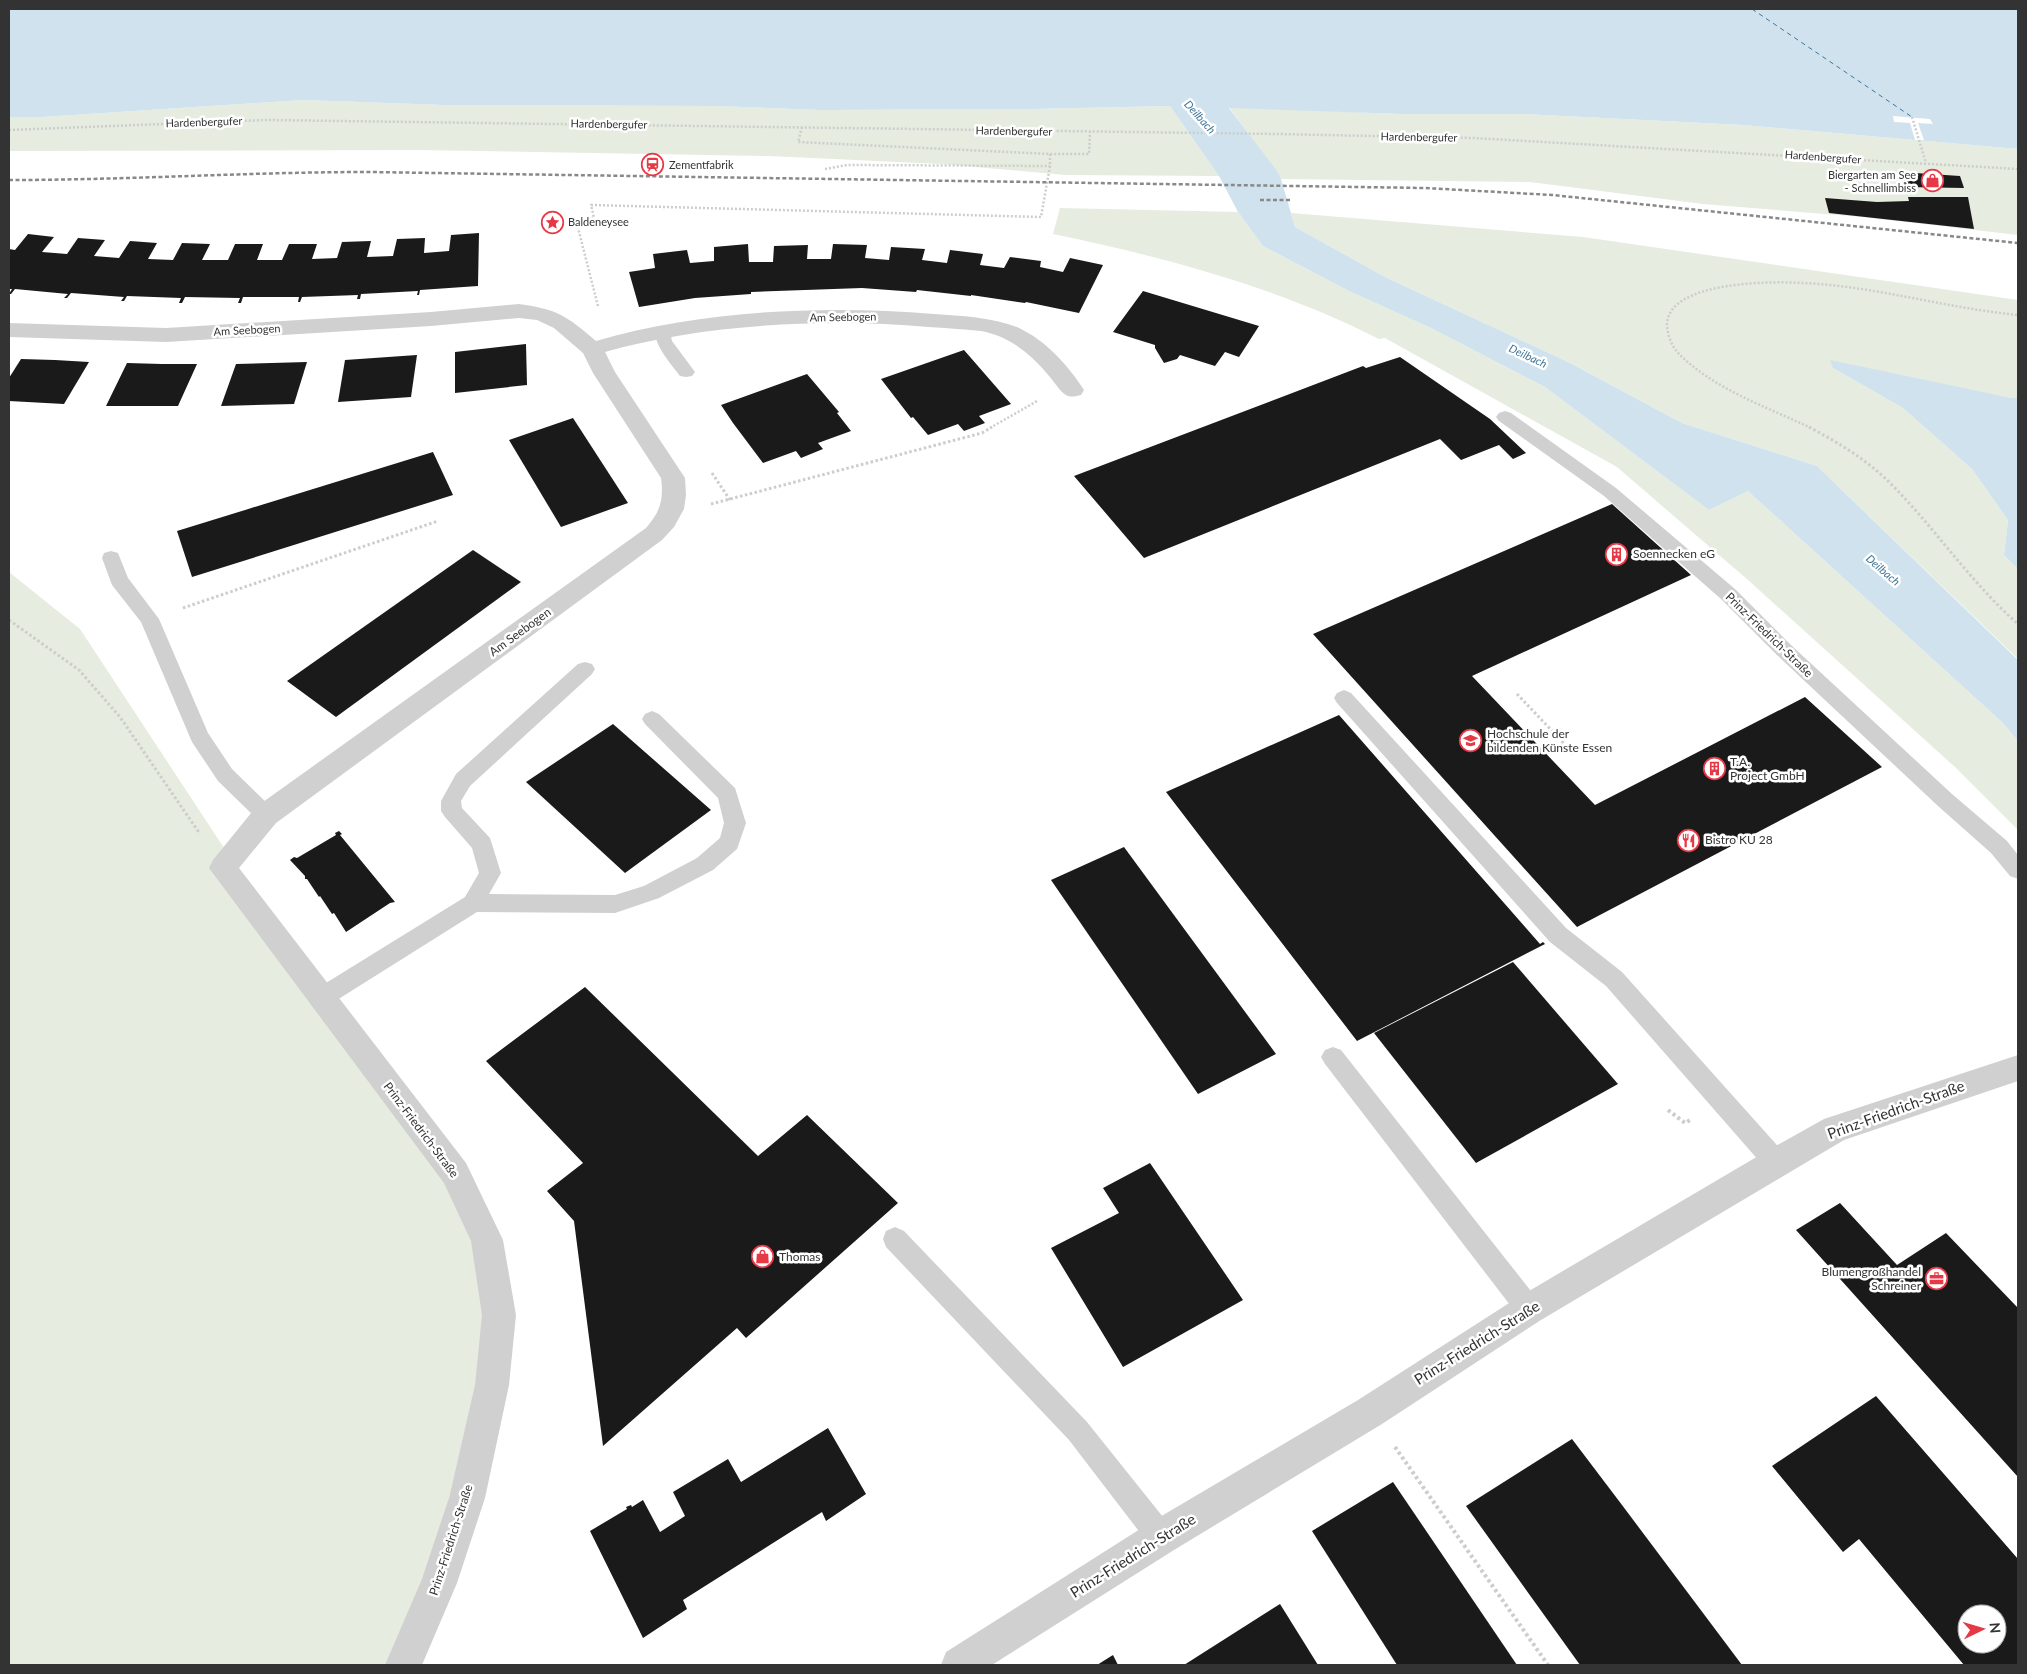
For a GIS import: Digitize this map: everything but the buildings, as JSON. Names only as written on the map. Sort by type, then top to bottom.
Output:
[{"type":"street","name":"Am Seebogen","points":[[9,330],[166,335],[432,320],[519,311],[542,314],[562,323],[592,349],[604,373],[673,478],[676,494],[673,507],[667,520],[654,534],[266,815],[222,868]]},
{"type":"street","name":"Am Seebogen","points":[[592,349],[627,338],[663,331],[764,320],[834,316],[901,317],[988,325],[1021,338],[1046,357],[1072,390]]},
{"type":"street","name":"Prinz-Friedrich-Straße","points":[[222,868],[455,1173],[487,1240],[499,1315],[492,1385],[466,1498],[439,1583],[404,1665]]},
{"type":"street","name":"Prinz-Friedrich-Straße","points":[[959,1665],[1161,1537],[1370,1412],[1529,1309],[1776,1162],[1835,1129],[2018,1068]]},
{"type":"lane","points":[[663,331],[664,341],[686,372]]},
{"type":"lane","name":"Prinz-Friedrich-Straße","points":[[1506,416],[1610,492],[1728,594],[1784,650],[1945,800],[1999,847],[2018,870]]},
{"type":"lane","points":[[111,558],[119,580],[149,619],[199,736],[225,775],[266,815]]},
{"type":"lane","points":[[321,998],[473,903],[490,873],[482,844],[452,811],[451,801],[463,780],[585,669]]},
{"type":"lane","points":[[1344,698],[1558,935],[1614,978],[1776,1162]]},
{"type":"lane","points":[[473,903],[614,904],[651,892],[706,864],[729,843],[735,823],[728,794],[652,719]]},
{"type":"lane","points":[[1332,1057],[1529,1309]]},
{"type":"lane","points":[[895,1239],[1078,1431],[1161,1537]]},
{"type":"path","points":[[1912,118],[1926,163]]},
{"type":"path","name":"Hardenbergufer","points":[[9,130],[266,120],[1277,134],[1473,138],[2018,169]]},
{"type":"path","points":[[802,127],[798,142],[1050,154],[1089,154],[1090,132]]},
{"type":"path","points":[[592,349],[602,322],[577,224],[594,218],[591,205],[1041,216],[1050,166],[1050,154]]},
{"type":"path","points":[[825,170],[848,165],[1050,166]]},
{"type":"path","points":[[2018,315],[1962,309],[1843,286],[1765,282],[1727,285],[1699,291],[1687,296],[1677,304],[1669,314],[1666,323],[1678,353],[1701,373],[1730,391],[1840,445],[1864,459],[1911,505],[1987,598],[2018,624]]},
{"type":"path","points":[[713,504],[982,433],[1037,401],[1072,390]]},
{"type":"path","points":[[149,619],[438,521]]},
{"type":"path","points":[[9,620],[79,670],[120,716],[222,868]]},
{"type":"path","points":[[1517,694],[1574,754]]},
{"type":"path","points":[[1668,1110],[1685,1123],[1696,1118]]},
{"type":"path","points":[[1370,1412],[1548,1665]]},
{"type":"shaded area","points":[[303,100],[444,105],[714,106],[821,110],[1170,106],[1219,176],[1065,175],[942,164],[768,156],[418,150],[9,151],[9,117],[42,117]]},
{"type":"shaded area","points":[[1229,107],[1402,114],[1524,114],[1744,125],[2018,149],[2018,235],[1862,217],[1703,204],[1530,182],[1281,179]]},
{"type":"shaded area","points":[[1060,208],[1238,212],[1263,246],[1349,291],[1431,328],[1545,387],[1709,510],[1748,491],[2003,723],[2018,741],[2018,830],[1956,768],[1748,580],[1617,467],[1385,338],[1379,339],[1301,304],[1219,276],[1136,253],[1053,234]]},
{"type":"shaded area","points":[[1291,213],[1583,237],[2018,300],[2018,397],[2011,398],[1833,368],[1903,408],[1972,469],[2008,520],[2004,555],[2018,569],[2018,657],[1817,466],[1682,423],[1570,363],[1385,277],[1295,227]]},
{"type":"shaded area","points":[[9,572],[80,629],[249,886],[457,1160],[481,1243],[491,1320],[431,1574],[394,1665],[9,1665]]},
{"type":"water","name":"Deilbach","points":[[9,9],[2018,9],[2018,149],[1744,125],[1524,114],[1402,114],[1229,108],[1277,171],[1295,227],[1385,277],[1570,363],[1682,423],[1817,466],[2018,660],[2018,741],[2003,723],[1748,491],[1709,510],[1545,387],[1431,328],[1349,291],[1263,246],[1238,212],[1219,176],[1170,106],[821,110],[714,106],[444,105],[303,100],[42,117],[9,117]]},
{"type":"water","points":[[1830,360],[2011,398],[2018,397],[2018,569],[2004,555],[2008,520],[1972,469],[1903,408],[1833,368]]},
{"type":"pier","points":[[1893,116],[1930,119],[1933,124],[1918,123],[1924,140],[1915,140],[1910,123],[1894,122]]},
{"type":"ferry route","points":[[1752,9],[1912,117]]},
{"type":"railway","points":[[9,180],[369,172],[1425,188],[1552,195],[2018,243]]},
{"type":"railway","points":[[1260,200],[1290,200]]},
{"type":"place","name":"Zementfabrik","points":[[653,165]]},
{"type":"place","name":"Biergarten am See - Schnellimbiss","points":[[1932,181]]},
{"type":"place","name":"Baldeneysee","points":[[552,222]]},
{"type":"place","name":"Soennecken eG","points":[[1617,554]]},
{"type":"place","name":"Hochschule der bildenden Künste Essen","points":[[1471,741]]},
{"type":"place","name":"T.A. Project GmbH","points":[[1714,769]]},
{"type":"place","name":"Bistro KU 28","points":[[1689,840]]},
{"type":"place","name":"Thomas","points":[[763,1257]]},
{"type":"place","name":"Blumengroßhandel Schreiner","points":[[1937,1279]]}]
